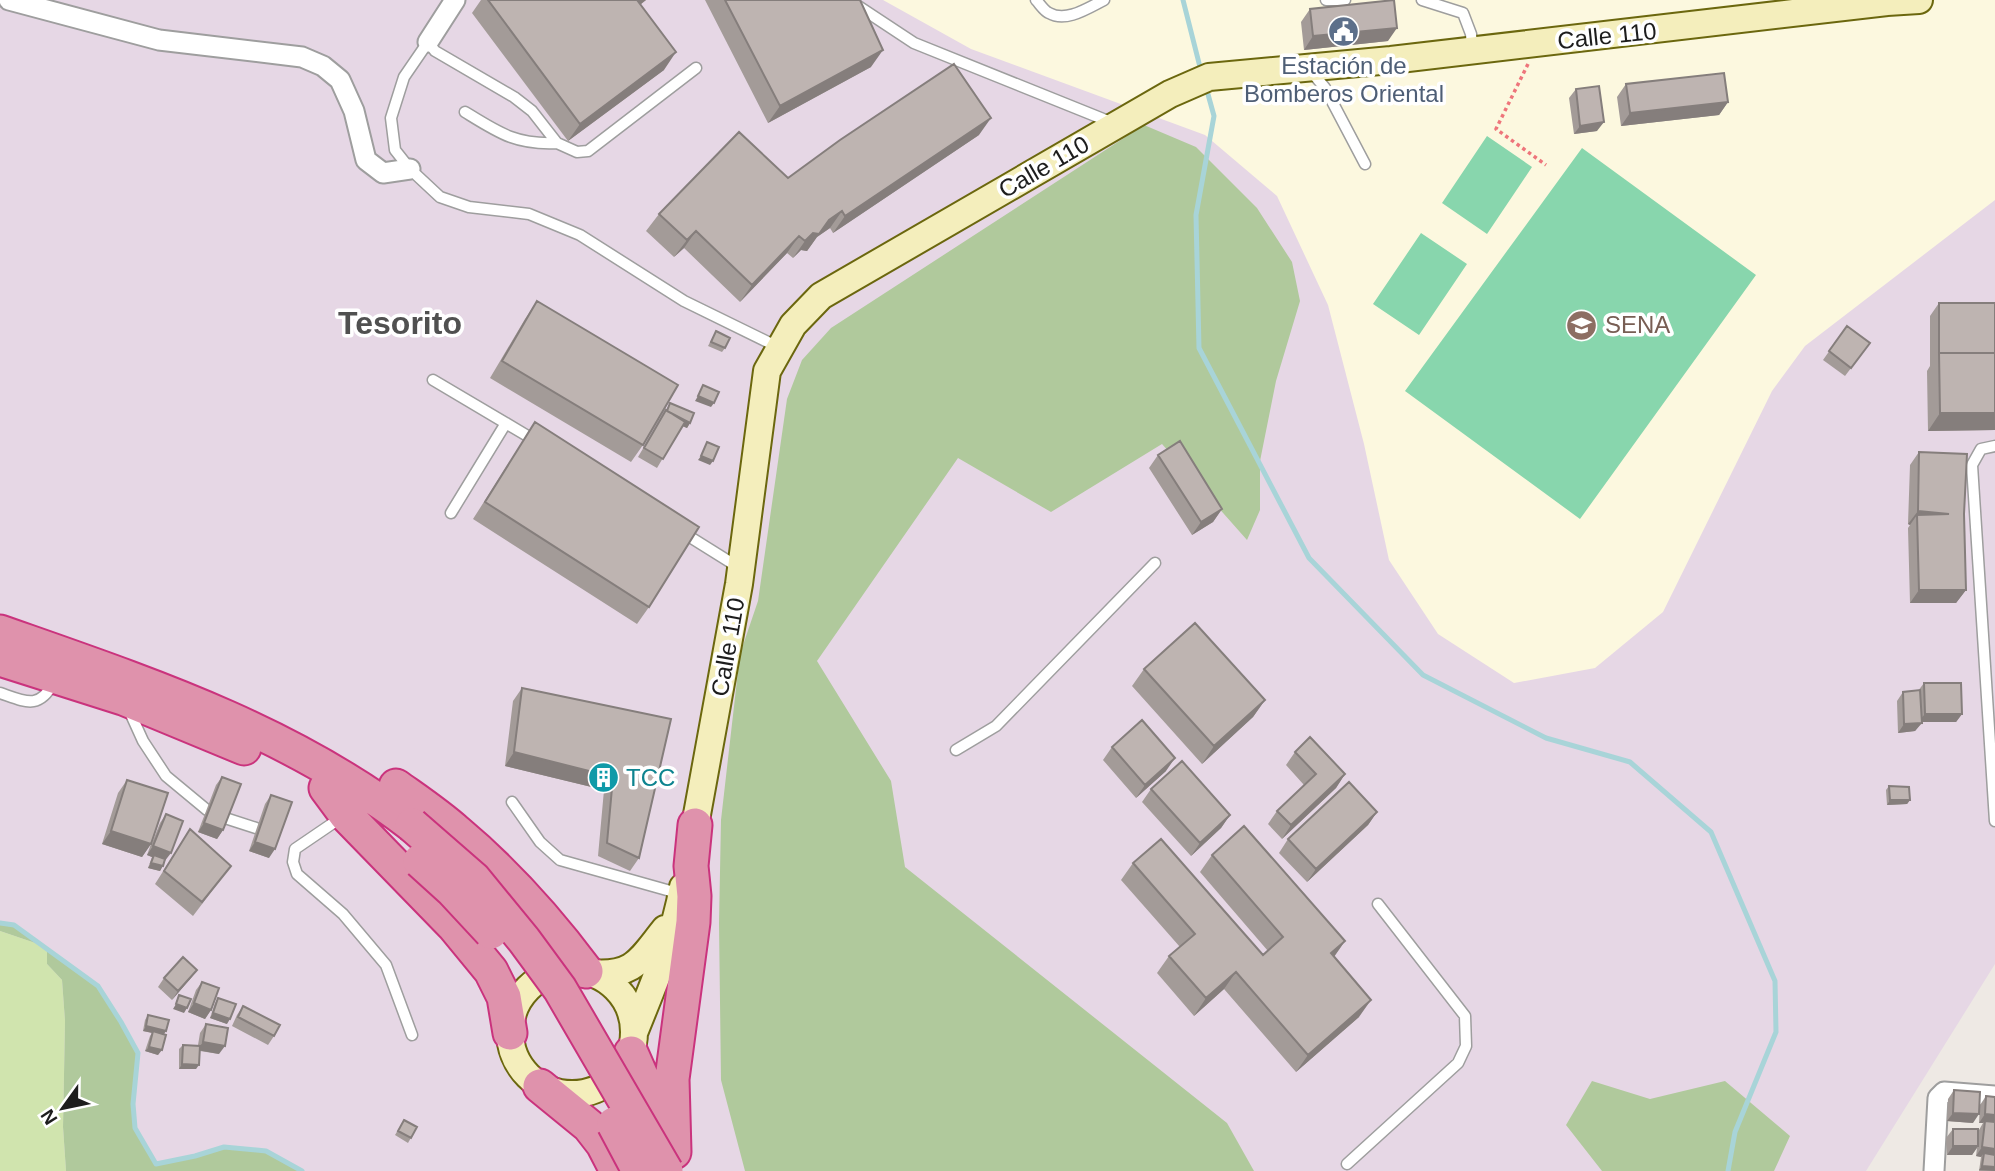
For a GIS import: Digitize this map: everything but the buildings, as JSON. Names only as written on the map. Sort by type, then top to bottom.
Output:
[{"type":"highway","points":[[0,632],[207,707],[330,770],[378,799],[521,970],[581,1062],[639,1171]]},
{"type":"highway","points":[[0,659],[123,698],[293,770],[404,832],[474,878],[560,989],[675,1164]]},
{"type":"highway","points":[[256,731],[319,743],[391,782],[488,859],[540,912],[587,972]]},
{"type":"highway","points":[[326,788],[345,815],[454,926],[491,971],[504,997],[510,1033]]},
{"type":"highway","points":[[675,1164],[673,1079],[693,922],[691,866],[695,825]]},
{"type":"highway","points":[[633,1043],[675,1164]]},
{"type":"highway","points":[[540,1086],[589,1126],[603,1144],[617,1171]]},
{"type":"main road","name":"Calle 110","points":[[633,1043],[680,905],[741,569],[767,371],[793,324],[821,296],[1170,94],[1209,76],[1473,51],[1919,0]]},
{"type":"main road","points":[[587,972],[602,978],[622,995],[633,1019],[633,1043],[623,1069],[610,1083],[575,1095],[557,1093],[540,1086],[527,1076],[512,1048],[510,1033],[514,1009],[527,989],[554,972],[570,970],[614,973],[632,967],[644,957],[680,905]]},
{"type":"street","points":[[9,0],[159,40],[302,57],[323,66],[340,80],[354,110],[366,160],[383,173],[410,169]]},
{"type":"street","points":[[428,42],[455,0]]},
{"type":"street","points":[[1934,1171],[1938,1098],[1944,1092],[1995,1096]]},
{"type":"lane","points":[[849,0],[914,43],[1117,125]]},
{"type":"lane","points":[[1036,0],[1049,13],[1067,16],[1082,12],[1104,0]]},
{"type":"lane","points":[[1326,0],[1345,0]]},
{"type":"lane","points":[[1422,0],[1463,13],[1471,34],[1473,51]]},
{"type":"lane","points":[[557,143],[532,111],[436,51],[428,42],[404,77],[391,118],[395,150],[410,169],[440,197],[469,207],[529,214],[580,235],[684,301],[779,347]]},
{"type":"lane","points":[[466,112],[509,138],[538,144],[557,143],[577,152],[588,151],[696,68]]},
{"type":"lane","points":[[1309,68],[1325,88],[1365,164]]},
{"type":"lane","points":[[433,380],[542,445]]},
{"type":"lane","points":[[452,513],[506,423]]},
{"type":"lane","points":[[1995,446],[1981,449],[1972,465],[1995,821]]},
{"type":"lane","points":[[671,525],[741,569]]},
{"type":"lane","points":[[956,750],[996,726],[1155,563]]},
{"type":"lane","points":[[0,693],[25,702],[38,701],[48,694],[56,678]]},
{"type":"lane","points":[[123,698],[143,741],[166,776],[207,810]]},
{"type":"lane","points":[[512,802],[540,842],[561,860],[680,905]]},
{"type":"lane","points":[[345,815],[295,849],[293,862],[297,874],[344,914],[386,965],[412,1035]]},
{"type":"lane","points":[[225,818],[257,828]]},
{"type":"lane","points":[[1347,1164],[1458,1062],[1466,1046],[1465,1016],[1378,904]]},
{"type":"path","points":[[1530,58],[1496,129],[1546,165]]},
{"type":"shaded area","points":[[0,0],[1995,0],[1995,964],[1866,1171],[302,1171],[266,1151],[224,1147],[156,1164],[135,1128],[133,1104],[137,1053],[68,966],[47,947],[14,925],[0,923]]},
{"type":"shaded area","name":"SENA","points":[[883,0],[1995,0],[1995,200],[1805,346],[1772,391],[1663,612],[1595,668],[1514,683],[1438,634],[1389,560],[1364,444],[1328,305],[1277,196],[1205,135],[971,49]]},
{"type":"green space","points":[[1144,125],[1196,147],[1257,208],[1292,262],[1300,301],[1276,381],[1260,461],[1260,510],[1247,540],[1162,444],[1051,512],[958,458],[817,661],[891,781],[905,867],[1227,1123],[1254,1171],[745,1171],[721,1080],[721,820],[740,654],[758,601],[787,399],[802,360],[831,328]]},
{"type":"green space","points":[[1487,136],[1532,167],[1487,234],[1442,203]]},
{"type":"green space","points":[[1582,148],[1756,275],[1580,519],[1405,391]]},
{"type":"green space","points":[[1421,233],[1467,264],[1419,335],[1373,304]]},
{"type":"green space","points":[[0,923],[14,925],[42,945],[0,931]]},
{"type":"green space","points":[[0,931],[47,947],[47,964],[62,980],[65,1021],[63,1127],[66,1171],[0,1171]]},
{"type":"green space","points":[[47,949],[98,986],[138,1053],[133,1104],[135,1128],[156,1163],[195,1156],[224,1147],[266,1151],[302,1171],[66,1171],[63,1127],[65,1021],[62,980],[47,964]]},
{"type":"green space","points":[[1592,1081],[1650,1099],[1725,1081],[1790,1136],[1774,1171],[1602,1171],[1566,1125]]},
{"type":"waterway","points":[[1183,0],[1201,71]]},
{"type":"waterway","points":[[1206,87],[1214,116],[1196,215],[1199,348],[1309,558],[1423,675],[1546,738],[1630,762],[1711,832],[1775,981],[1776,1032],[1735,1132],[1728,1171]]},
{"type":"waterway","points":[[0,923],[14,925],[98,986],[138,1053],[133,1104],[135,1128],[156,1164],[224,1147],[266,1151],[302,1171]]},
{"type":"place","name":"Estación de Bomberos Oriental","points":[[1344,32]]},
{"type":"place","name":"SENA","points":[[1582,325]]},
{"type":"place","name":"TCC","points":[[603,778]]},
{"type":"district","name":"Tesorito","points":[[400,323]]}]
